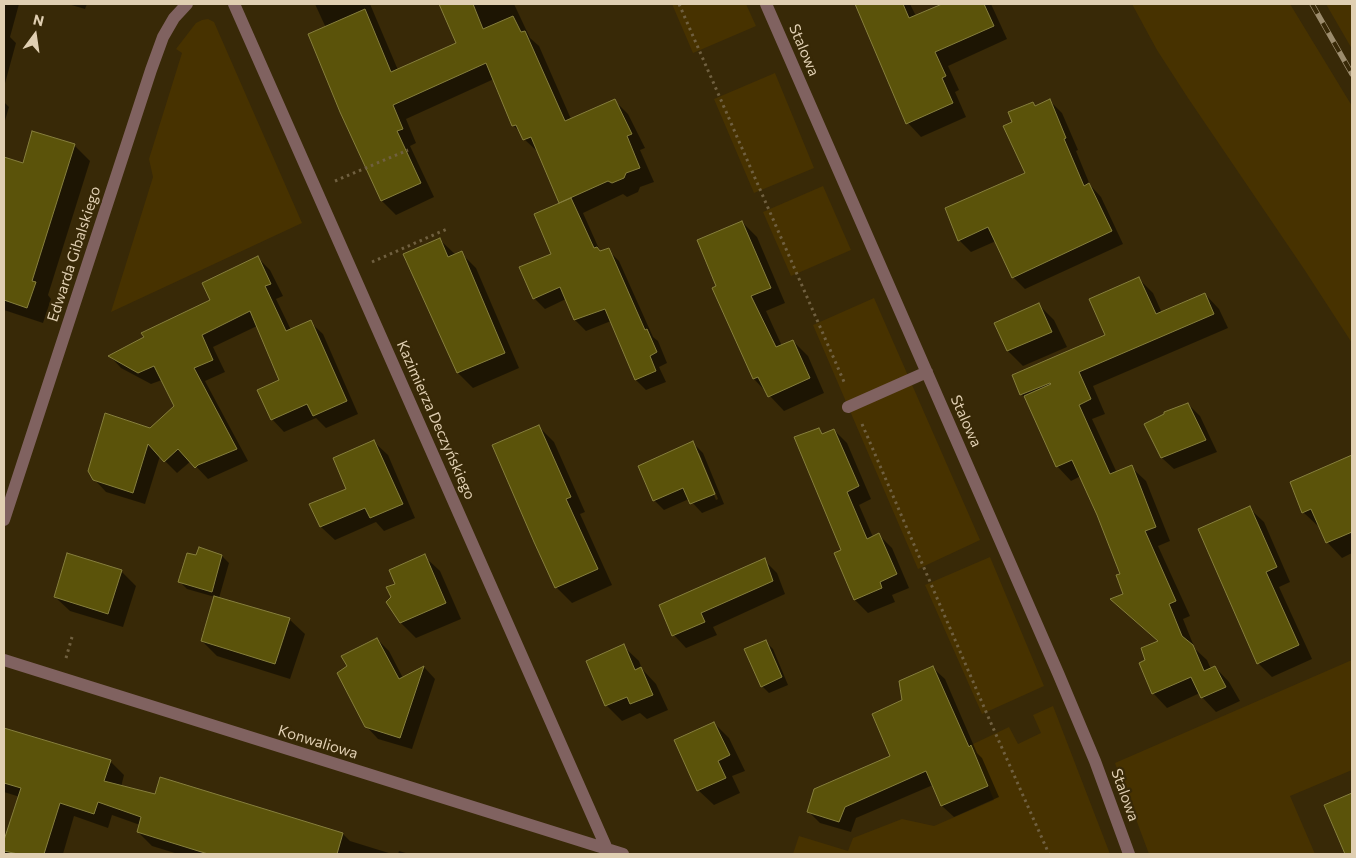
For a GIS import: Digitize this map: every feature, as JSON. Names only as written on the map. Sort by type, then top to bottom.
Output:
[{"type":"street","name":"Edwarda Gibalskiego","points":[[4,520],[151,70],[163,37],[174,18],[187,4]]},
{"type":"street","name":"Kazimierza Deczyńskiego","points":[[234,4],[607,850]]},
{"type":"street","name":"Stalowa","points":[[766,4],[1058,673],[1095,761],[1129,854]]},
{"type":"street","points":[[851,406],[927,372]]},
{"type":"street","name":"Konwaliowa","points":[[4,660],[623,854]]},
{"type":"street","points":[[577,854],[580,841]]},
{"type":"path","points":[[679,4],[851,406],[886,478],[1049,854]]},
{"type":"path","points":[[316,190],[408,150]]},
{"type":"path","points":[[352,271],[447,229]]},
{"type":"path","points":[[880,481],[886,478]]},
{"type":"shaded area","points":[[672,4],[746,4],[756,26],[693,53]]},
{"type":"shaded area","points":[[1132,4],[1290,4],[1352,106],[1352,343],[1188,98],[1157,50]]},
{"type":"shaded area","points":[[1326,4],[1352,4],[1352,49]]},
{"type":"shaded area","points":[[208,19],[214,22],[302,223],[111,312],[153,177],[149,159],[182,53],[176,49],[196,23]]},
{"type":"shaded area","points":[[775,73],[814,168],[754,193],[714,99]]},
{"type":"shaded area","points":[[823,186],[851,250],[791,276],[763,212]]},
{"type":"shaded area","points":[[874,298],[980,540],[918,569],[813,325]]},
{"type":"shaded area","points":[[990,557],[1044,686],[982,714],[925,585]]},
{"type":"shaded area","points":[[1352,660],[1352,770],[1290,796],[1315,854],[1149,854],[1115,763]]},
{"type":"shaded area","points":[[1053,706],[1110,854],[793,854],[799,836],[848,851],[853,838],[902,819],[934,826],[994,800],[971,745],[1009,727],[1018,744],[1041,733],[1033,715]]},
{"type":"building","points":[[439,4],[473,4],[483,29],[513,16],[521,32],[525,31],[565,121],[615,99],[632,134],[627,136],[640,168],[626,173],[624,178],[612,183],[608,181],[559,203],[531,137],[523,140],[516,125],[512,126],[486,63],[393,105],[403,129],[397,131],[421,183],[381,201],[340,112],[308,34],[365,9],[391,72],[456,43]]},
{"type":"building","points":[[855,4],[903,4],[909,18],[942,4],[984,4],[994,26],[935,52],[946,76],[942,78],[953,103],[906,124]]},
{"type":"building","points":[[1050,99],[1066,138],[1064,139],[1084,186],[1089,183],[1112,231],[1012,278],[988,227],[958,241],[945,208],[1025,173],[1003,126],[1012,122],[1008,112],[1033,102],[1035,106]]},
{"type":"building","points":[[32,131],[75,144],[32,281],[36,282],[27,308],[4,300],[4,157],[23,163]]},
{"type":"building","points":[[571,198],[594,248],[597,247],[600,251],[609,248],[645,330],[647,329],[657,352],[650,356],[656,371],[635,380],[605,309],[574,320],[560,287],[533,299],[519,267],[551,254],[534,214]]},
{"type":"building","points":[[742,221],[771,288],[751,296],[776,347],[793,340],[810,378],[768,397],[758,377],[753,379],[712,288],[716,286],[697,240]]},
{"type":"building","points":[[440,238],[448,257],[462,251],[505,353],[457,373],[403,254]]},
{"type":"building","points":[[258,256],[271,284],[265,286],[286,331],[311,320],[347,401],[313,416],[307,404],[271,420],[257,390],[279,380],[250,311],[202,335],[213,360],[194,368],[237,449],[195,468],[178,449],[164,462],[148,444],[133,493],[93,480],[88,471],[105,413],[150,428],[174,406],[154,366],[138,373],[108,356],[144,337],[141,333],[210,300],[202,283]]},
{"type":"building","points":[[1139,277],[1156,314],[1205,293],[1214,314],[1079,372],[1091,399],[1079,405],[1110,474],[1132,465],[1156,527],[1145,531],[1176,601],[1169,604],[1182,636],[1193,645],[1204,671],[1215,666],[1226,687],[1201,698],[1191,677],[1152,694],[1139,663],[1145,660],[1141,648],[1158,641],[1110,599],[1123,594],[1116,575],[1120,574],[1097,515],[1072,460],[1056,467],[1024,396],[1051,384],[1020,395],[1012,375],[1105,335],[1089,299]]},
{"type":"building","points":[[1039,303],[1052,332],[1007,351],[994,323]]},
{"type":"building","points":[[1188,403],[1206,440],[1161,458],[1144,424],[1164,414],[1164,412]]},
{"type":"building","points":[[539,425],[571,497],[566,499],[598,569],[555,588],[492,445]]},
{"type":"building","points":[[819,428],[822,434],[834,429],[859,486],[847,492],[867,539],[879,533],[897,574],[880,582],[882,588],[854,600],[834,553],[841,550],[794,437]]},
{"type":"building","points":[[374,440],[403,504],[370,518],[365,508],[320,527],[309,504],[346,489],[333,458]]},
{"type":"building","points":[[693,441],[715,494],[690,504],[683,488],[653,501],[638,466]]},
{"type":"building","points":[[1352,455],[1352,532],[1326,543],[1311,509],[1302,513],[1290,482]]},
{"type":"building","points":[[1250,506],[1277,567],[1266,572],[1299,645],[1257,664],[1198,529]]},
{"type":"building","points":[[199,547],[222,555],[212,592],[178,582],[187,553],[196,555]]},
{"type":"building","points":[[67,553],[122,570],[108,614],[54,597]]},
{"type":"building","points":[[425,554],[446,603],[400,623],[386,602],[391,597],[386,587],[395,584],[389,570]]},
{"type":"building","points":[[765,558],[773,581],[701,613],[705,622],[672,636],[659,605]]},
{"type":"building","points":[[214,596],[290,618],[275,664],[201,641]]},
{"type":"building","points":[[377,638],[399,679],[424,666],[400,738],[365,727],[337,673],[347,666],[341,656]]},
{"type":"building","points":[[766,640],[782,677],[761,687],[744,649]]},
{"type":"building","points":[[624,644],[635,670],[641,667],[653,695],[630,704],[627,697],[605,706],[586,661]]},
{"type":"building","points":[[933,666],[969,747],[971,745],[988,786],[941,806],[926,771],[845,807],[839,822],[807,812],[814,789],[890,756],[872,714],[902,700],[899,681]]},
{"type":"building","points":[[714,722],[730,755],[718,761],[726,778],[697,791],[674,740]]},
{"type":"building","points":[[4,728],[111,760],[104,781],[155,794],[160,777],[343,833],[337,854],[208,854],[137,832],[141,817],[98,802],[94,814],[60,803],[44,854],[18,854],[4,851],[4,840],[21,788],[4,783]]},
{"type":"building","points":[[1352,793],[1352,854],[1345,854],[1324,805]]},
{"type":"railway","points":[[1312,4],[1352,74]]}]
